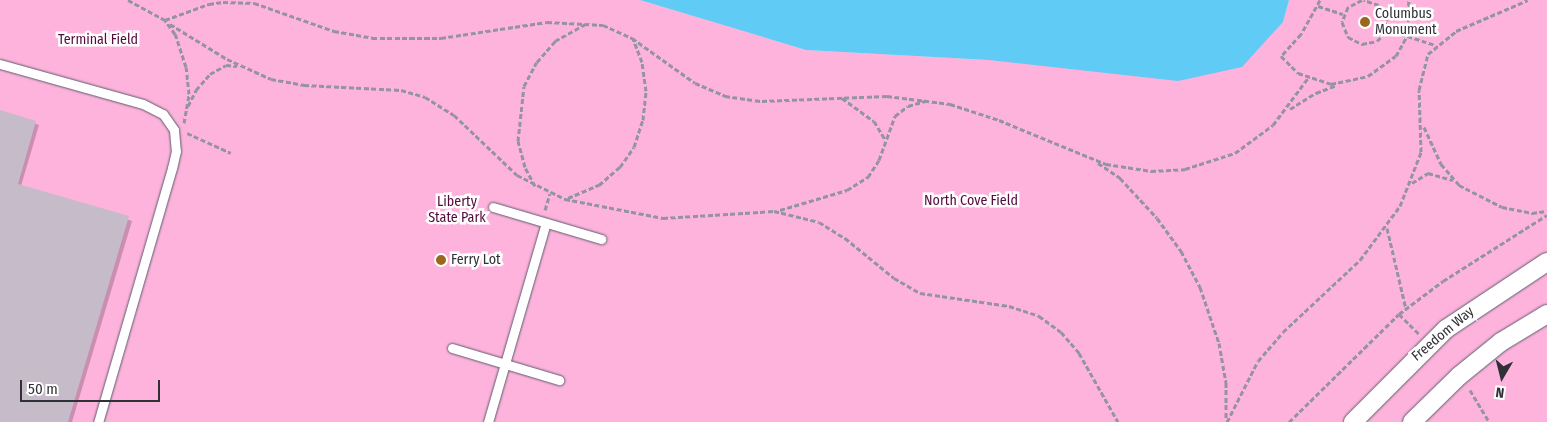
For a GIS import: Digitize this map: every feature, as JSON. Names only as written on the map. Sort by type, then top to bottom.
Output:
[{"type":"street","name":"Freedom Way","points":[[1353,422],[1446,329],[1547,262]]},
{"type":"street","points":[[1412,422],[1458,376],[1501,342],[1547,314]]},
{"type":"lane","points":[[0,64],[143,104],[163,114],[174,130],[176,151],[172,168],[98,422]]},
{"type":"lane","points":[[493,208],[601,239]]},
{"type":"lane","points":[[488,422],[546,223]]},
{"type":"lane","points":[[452,348],[559,380]]},
{"type":"path","points":[[128,0],[243,67],[288,82],[392,90],[425,97],[454,115],[506,167],[536,187],[564,199],[663,218],[774,211],[827,197],[858,184],[874,170],[890,123],[901,110],[915,103],[935,101]]},
{"type":"path","points":[[1320,0],[1301,34],[1281,56],[1308,78],[1343,84]]},
{"type":"path","points":[[1363,0],[1379,5],[1384,11],[1386,29],[1377,41],[1362,44],[1354,42],[1344,30],[1344,14],[1348,7],[1363,0]]},
{"type":"path","points":[[165,20],[209,4],[239,2],[269,7],[334,31],[372,38],[441,38],[547,22],[590,23],[613,28],[632,38],[695,84],[725,96],[762,101],[887,96],[935,101],[981,113],[1119,168],[1150,171],[1202,166],[1248,146],[1283,115],[1316,93],[1378,71],[1396,56],[1407,36],[1409,0]]},
{"type":"path","points":[[1227,422],[1248,377],[1270,346],[1343,279],[1387,227],[1408,188],[1421,152],[1420,76],[1423,64],[1435,45],[1456,31],[1528,0]]},
{"type":"path","points":[[1318,6],[1344,14]]},
{"type":"path","points":[[165,20],[175,34],[184,61],[187,108],[182,132],[231,153]]},
{"type":"path","points":[[536,187],[525,168],[518,141],[524,86],[537,62],[555,41],[572,29],[590,23]]},
{"type":"path","points":[[1386,29],[1435,45]]},
{"type":"path","points":[[564,199],[582,195],[599,186],[620,167],[634,147],[643,120],[646,91],[642,62],[632,38]]},
{"type":"path","points":[[187,108],[202,81],[218,68],[243,67]]},
{"type":"path","points":[[1283,115],[1308,78]]},
{"type":"path","points":[[835,97],[852,103],[874,121],[885,140]]},
{"type":"path","points":[[1421,117],[1433,152],[1459,185]]},
{"type":"path","points":[[1089,157],[1120,178],[1141,200],[1169,234],[1191,269],[1208,306],[1219,343],[1228,398],[1227,422]]},
{"type":"path","points":[[1408,188],[1420,175],[1428,173],[1444,175],[1459,185],[1502,207],[1532,213],[1547,211]]},
{"type":"path","points":[[774,211],[805,217],[833,230],[894,278],[920,293],[1009,306],[1039,316],[1061,332],[1079,353],[1118,422]]},
{"type":"path","points":[[1290,422],[1372,337],[1406,308],[1547,215]]},
{"type":"path","points":[[1387,227],[1406,308]]},
{"type":"green space","name":"Liberty State Park","points":[[0,0],[640,0],[806,50],[989,60],[1283,22],[1289,0],[1547,0],[1547,422],[0,422]]},
{"type":"water","points":[[640,0],[1289,0],[1283,22],[1242,67],[1178,81],[989,60],[806,50]]},
{"type":"building","points":[[0,110],[36,121],[18,184],[129,216],[68,422],[0,422]]},
{"type":"place","name":"Columbus Monument","points":[[1365,22]]},
{"type":"place","name":"Ferry Lot","points":[[441,260]]},
{"type":"park label","name":"Terminal Field","points":[[98,40]]},
{"type":"park label","name":"North Cove Field","points":[[971,201]]}]
